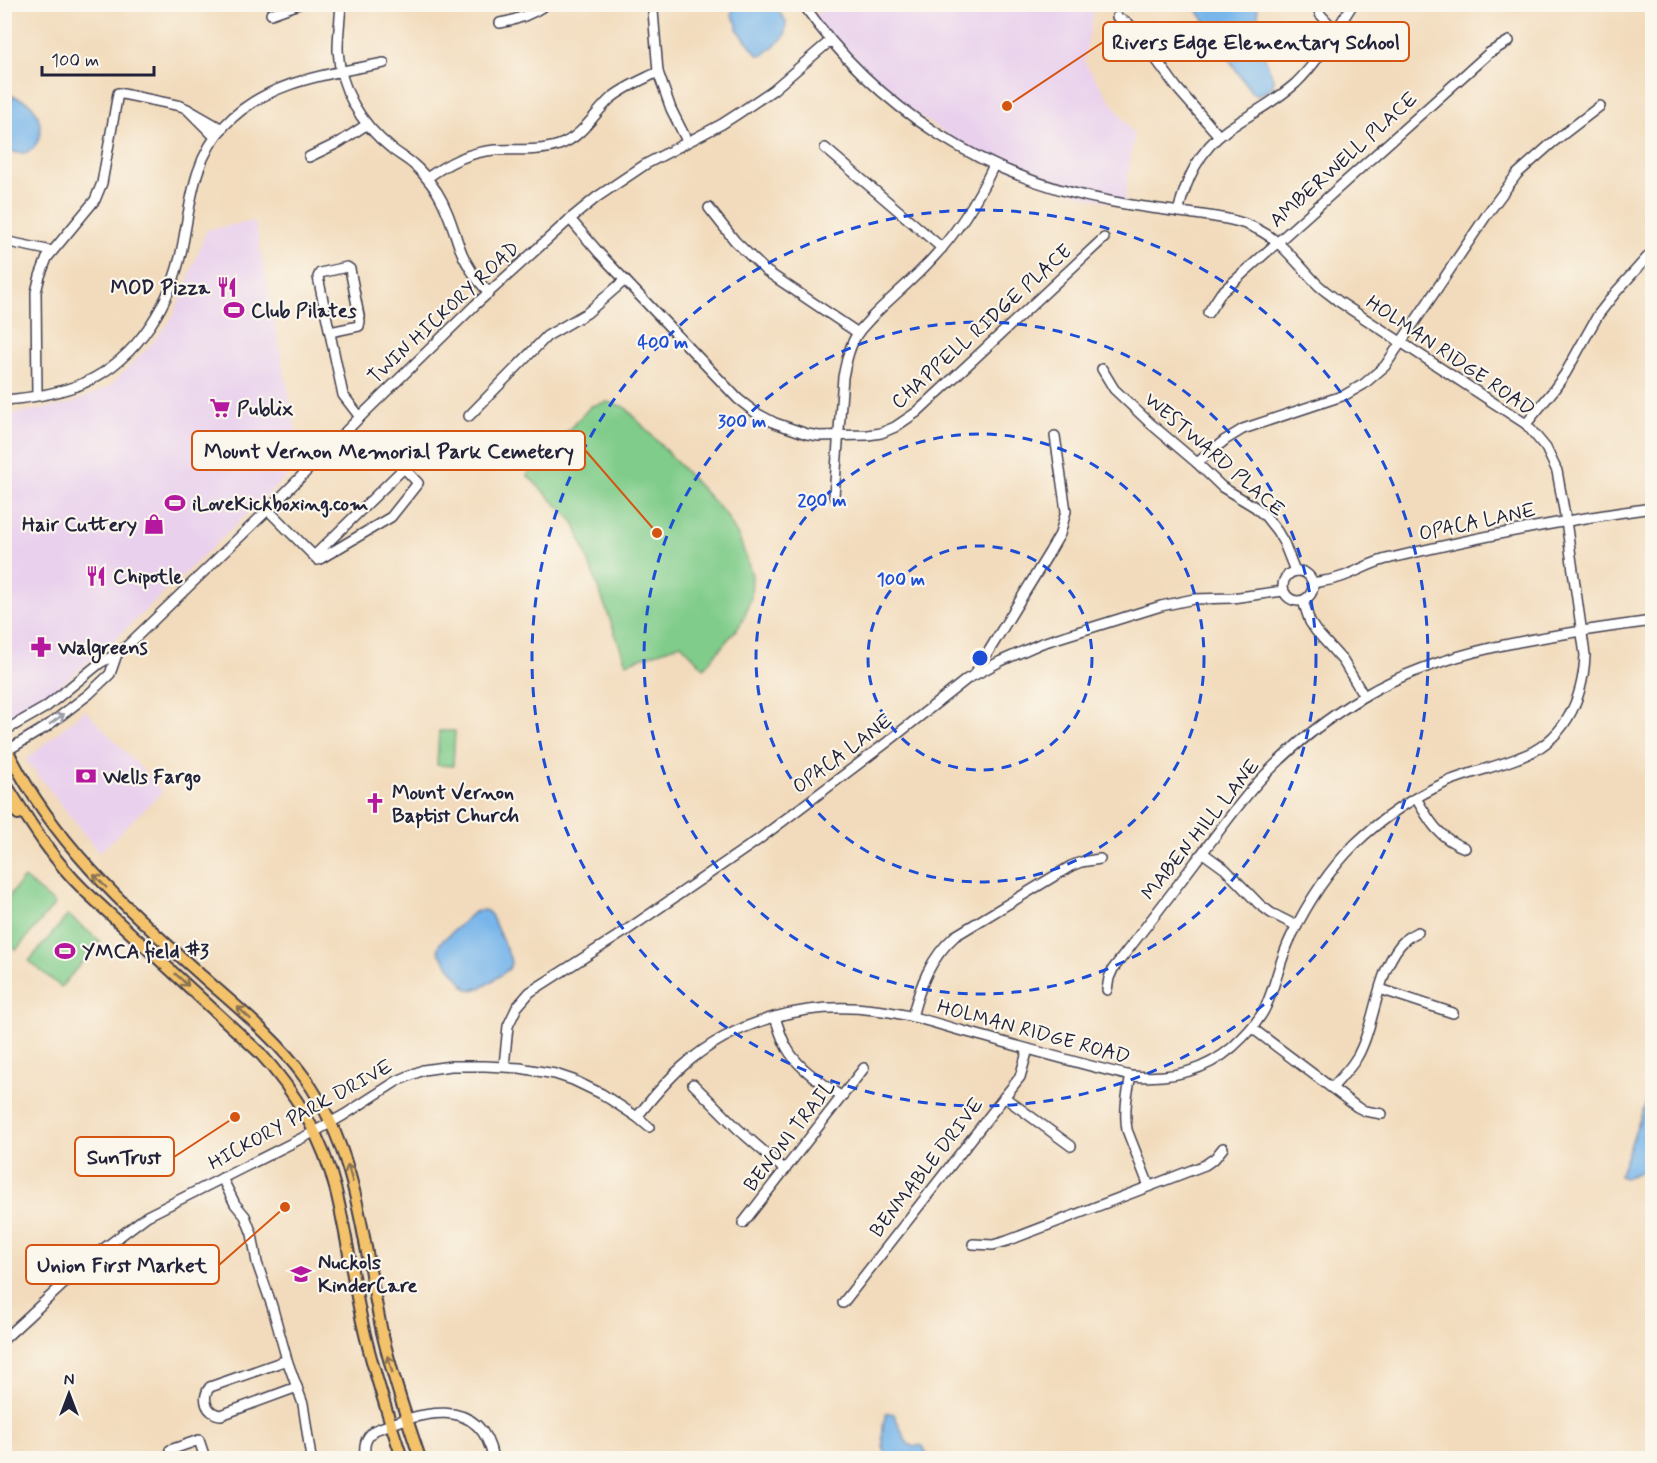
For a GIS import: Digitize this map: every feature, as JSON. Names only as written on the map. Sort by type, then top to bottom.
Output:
[{"type":"main road","points":[[6,748],[40,805],[73,851],[121,902],[271,1038],[306,1080],[330,1122],[354,1185],[389,1363],[420,1458]]},
{"type":"main road","points":[[4,781],[55,859]]},
{"type":"main road","points":[[4,798],[28,830],[85,891],[259,1052],[281,1077],[300,1107],[314,1132],[336,1191],[364,1329],[402,1458]]},
{"type":"street","points":[[271,14],[298,4]]},
{"type":"street","points":[[341,4],[338,48],[341,71],[349,96],[366,125],[427,178],[444,204],[466,261],[476,278],[489,293]]},
{"type":"street","points":[[500,23],[519,19],[547,4]]},
{"type":"street","name":"HOLMAN RIDGE ROAD","points":[[637,1116],[669,1079],[706,1048],[750,1025],[814,1009],[855,1008],[912,1017],[1131,1076],[1168,1077],[1201,1068],[1226,1054],[1252,1028],[1266,1008],[1285,952],[1297,926],[1315,895],[1350,849],[1372,828],[1416,798],[1472,772],[1519,758],[1537,750],[1564,725],[1580,693],[1584,675],[1581,631],[1559,480],[1552,459],[1526,424],[1338,301],[1319,285],[1289,252],[1258,229],[1222,218],[1115,203],[1068,192],[1020,176],[961,149],[912,117],[873,85],[830,40],[803,4]]},
{"type":"street","points":[[1317,4],[1320,14],[1336,31]]},
{"type":"street","points":[[1178,212],[1191,172],[1199,159],[1219,136],[1272,103],[1296,82],[1319,56],[1353,4]]},
{"type":"street","points":[[653,11],[658,72],[671,109],[687,141]]},
{"type":"street","points":[[1117,17],[1136,32],[1177,88],[1219,136]]},
{"type":"street","name":"TWIN HICKORY ROAD","points":[[4,731],[46,707],[100,663],[117,654],[268,510],[360,417],[489,293],[570,219],[646,164],[722,124],[773,90],[830,40]]},
{"type":"street","name":"AMBERWELL PLACE","points":[[1208,313],[1221,293],[1277,242],[1489,53],[1509,41]]},
{"type":"street","points":[[4,400],[38,396],[70,388],[96,376],[122,357],[141,338],[152,323],[174,280],[196,174],[207,149],[234,116],[281,88],[301,80],[384,63]]},
{"type":"street","points":[[427,178],[458,159],[475,153],[493,150],[541,150],[561,145],[583,130],[605,104],[621,91],[658,72]]},
{"type":"street","points":[[38,396],[36,292],[40,276],[52,251],[95,200],[102,183],[118,93],[181,106],[219,133]]},
{"type":"street","points":[[1197,463],[1225,440],[1243,429],[1345,395],[1364,384],[1385,366],[1488,213],[1517,174],[1600,106]]},
{"type":"street","points":[[309,157],[340,142],[366,125]]},
{"type":"street","points":[[825,148],[942,248]]},
{"type":"street","points":[[834,496],[843,377],[847,358],[858,333],[883,305],[942,248],[972,207],[994,165]]},
{"type":"street","points":[[709,208],[735,242],[766,271],[858,333]]},
{"type":"street","name":"CHAPPELL RIDGE PLACE","points":[[570,219],[738,399],[775,423],[792,430],[819,436],[881,433],[908,420],[1104,238]]},
{"type":"street","points":[[4,241],[52,251]]},
{"type":"street","points":[[1526,424],[1565,374],[1598,315],[1653,252]]},
{"type":"street","points":[[330,332],[358,326],[360,321],[350,269],[346,267],[320,273],[318,277],[343,395],[360,417]]},
{"type":"street","points":[[469,416],[547,336],[587,313],[625,280]]},
{"type":"street","name":"WESTWARD PLACE","points":[[1102,369],[1114,389],[1151,424],[1222,487],[1255,507],[1266,517],[1284,543],[1295,571]]},
{"type":"street","points":[[975,675],[1049,553],[1065,520],[1065,505],[1054,436]]},
{"type":"street","points":[[268,510],[314,556],[318,560],[321,560],[391,517],[418,483],[404,468],[314,556]]},
{"type":"street","name":"OPACA LANE","points":[[1312,583],[1343,576],[1382,560],[1508,532],[1653,508]]},
{"type":"street","points":[[1295,571],[1304,572],[1311,578],[1312,583],[1312,592],[1303,601],[1292,601],[1283,591],[1284,578],[1295,571]]},
{"type":"street","name":"OPACA LANE","points":[[504,1066],[508,1026],[517,1007],[530,992],[758,840],[967,679],[1042,643],[1170,604],[1194,599],[1246,597],[1283,591]]},
{"type":"street","points":[[1303,601],[1310,622],[1343,661],[1364,696]]},
{"type":"street","name":"MABEN HILL LANE","points":[[1107,990],[1113,969],[1244,799],[1281,758],[1364,696],[1412,673],[1494,648],[1581,631],[1653,621]]},
{"type":"street","name":"TWIN HICKORY ROAD","points":[[6,748],[46,727],[89,694],[110,674],[117,654]]},
{"type":"street","points":[[1416,798],[1438,831],[1465,848]]},
{"type":"street","points":[[1203,852],[1232,875],[1259,904],[1297,926]]},
{"type":"street","points":[[912,1017],[926,972],[936,956],[955,936],[1071,866],[1100,859]]},
{"type":"street","points":[[1332,1088],[1355,1061],[1363,1046],[1389,964],[1406,939],[1418,932]]},
{"type":"street","points":[[1380,990],[1453,1013]]},
{"type":"street","points":[[775,1017],[784,1044],[793,1058],[842,1097]]},
{"type":"street","points":[[1252,1028],[1357,1107],[1382,1114]]},
{"type":"street","name":"BENMABLE DRIVE","points":[[843,1303],[1020,1077],[1028,1048]]},
{"type":"street","name":"HICKORY PARK DRIVE","points":[[4,1340],[95,1256],[147,1216],[314,1132],[397,1081],[423,1070],[451,1066],[504,1066],[537,1070],[573,1080],[602,1094],[650,1127]]},
{"type":"street","name":"BENONI TRAIL","points":[[743,1223],[864,1068]]},
{"type":"street","points":[[1131,1076],[1126,1102],[1127,1130],[1149,1186]]},
{"type":"street","points":[[693,1084],[738,1129],[785,1170]]},
{"type":"street","points":[[1004,1097],[1071,1146]]},
{"type":"street","points":[[973,1244],[999,1244],[1205,1165],[1223,1148]]},
{"type":"street","points":[[222,1178],[250,1226],[257,1263],[306,1417],[311,1458]]},
{"type":"street","points":[[287,1359],[210,1387],[205,1398],[210,1411],[221,1415],[297,1387]]},
{"type":"street","points":[[366,1458],[364,1446],[367,1437],[375,1430],[438,1413],[453,1413],[463,1416],[476,1425],[488,1442],[493,1458]]},
{"type":"street","points":[[170,1450],[199,1440],[205,1458]]},
{"type":"shaded area","points":[[830,4],[1098,5],[1094,9],[1084,62],[1134,135],[1124,204],[1091,198],[990,163],[873,85],[812,18]]},
{"type":"shaded area","points":[[255,221],[302,462],[106,648],[26,713],[11,719],[4,704],[5,415],[70,404],[110,386],[153,342],[173,317],[207,230]]},
{"type":"shaded area","points":[[85,710],[163,791],[99,853],[26,760]]},
{"type":"green space","points":[[607,402],[625,407],[726,515],[740,540],[752,575],[751,597],[740,625],[704,668],[681,644],[626,663],[574,522],[527,475],[591,406]]},
{"type":"green space","points":[[439,731],[455,731],[453,766],[437,765]]},
{"type":"green space","points":[[24,878],[55,904],[16,950],[5,941],[5,901]]},
{"type":"green space","name":"YMCA field #3","points":[[68,915],[100,941],[61,987],[29,961]]},
{"type":"water","points":[[733,5],[774,5],[786,21],[785,35],[763,55],[758,55],[737,29],[732,15]]},
{"type":"water","points":[[1194,5],[1257,5],[1262,50],[1274,81],[1270,89],[1256,95],[1252,93]]},
{"type":"water","points":[[5,93],[30,104],[40,122],[38,141],[26,152],[16,153],[5,148]]},
{"type":"water","points":[[483,910],[491,915],[511,963],[509,969],[489,983],[472,990],[467,989],[439,953],[438,948],[440,943],[474,912]]},
{"type":"water","points":[[1652,1092],[1652,1167],[1625,1178],[1619,1176],[1648,1097]]},
{"type":"water","points":[[886,1414],[894,1414],[907,1443],[914,1447],[923,1446],[929,1458],[886,1458],[882,1431]]},
{"type":"place","name":"Rivers Edge Elementary School","points":[[1007,106]]},
{"type":"place","name":"MOD Pizza","points":[[227,287]]},
{"type":"place","name":"Club Pilates","points":[[234,310]]},
{"type":"place","name":"Publix","points":[[220,408]]},
{"type":"place","name":"iLoveKickboxing.com","points":[[175,503]]},
{"type":"place","name":"Hair Cuttery","points":[[154,524]]},
{"type":"place","name":"Mount Vernon Memorial Park Cemetery","points":[[657,533]]},
{"type":"place","name":"Chipotle","points":[[96,576]]},
{"type":"place","name":"Walgreens","points":[[41,647]]},
{"type":"place","name":"Wells Fargo","points":[[86,776]]},
{"type":"place","name":"Mount Vernon Baptist Church","points":[[375,803]]},
{"type":"place","name":"YMCA field #3","points":[[65,951]]},
{"type":"place","name":"SunTrust","points":[[235,1117]]},
{"type":"place","name":"Union First Market","points":[[285,1207]]},
{"type":"place","name":"Nuckols KinderCare","points":[[301,1274]]}]
